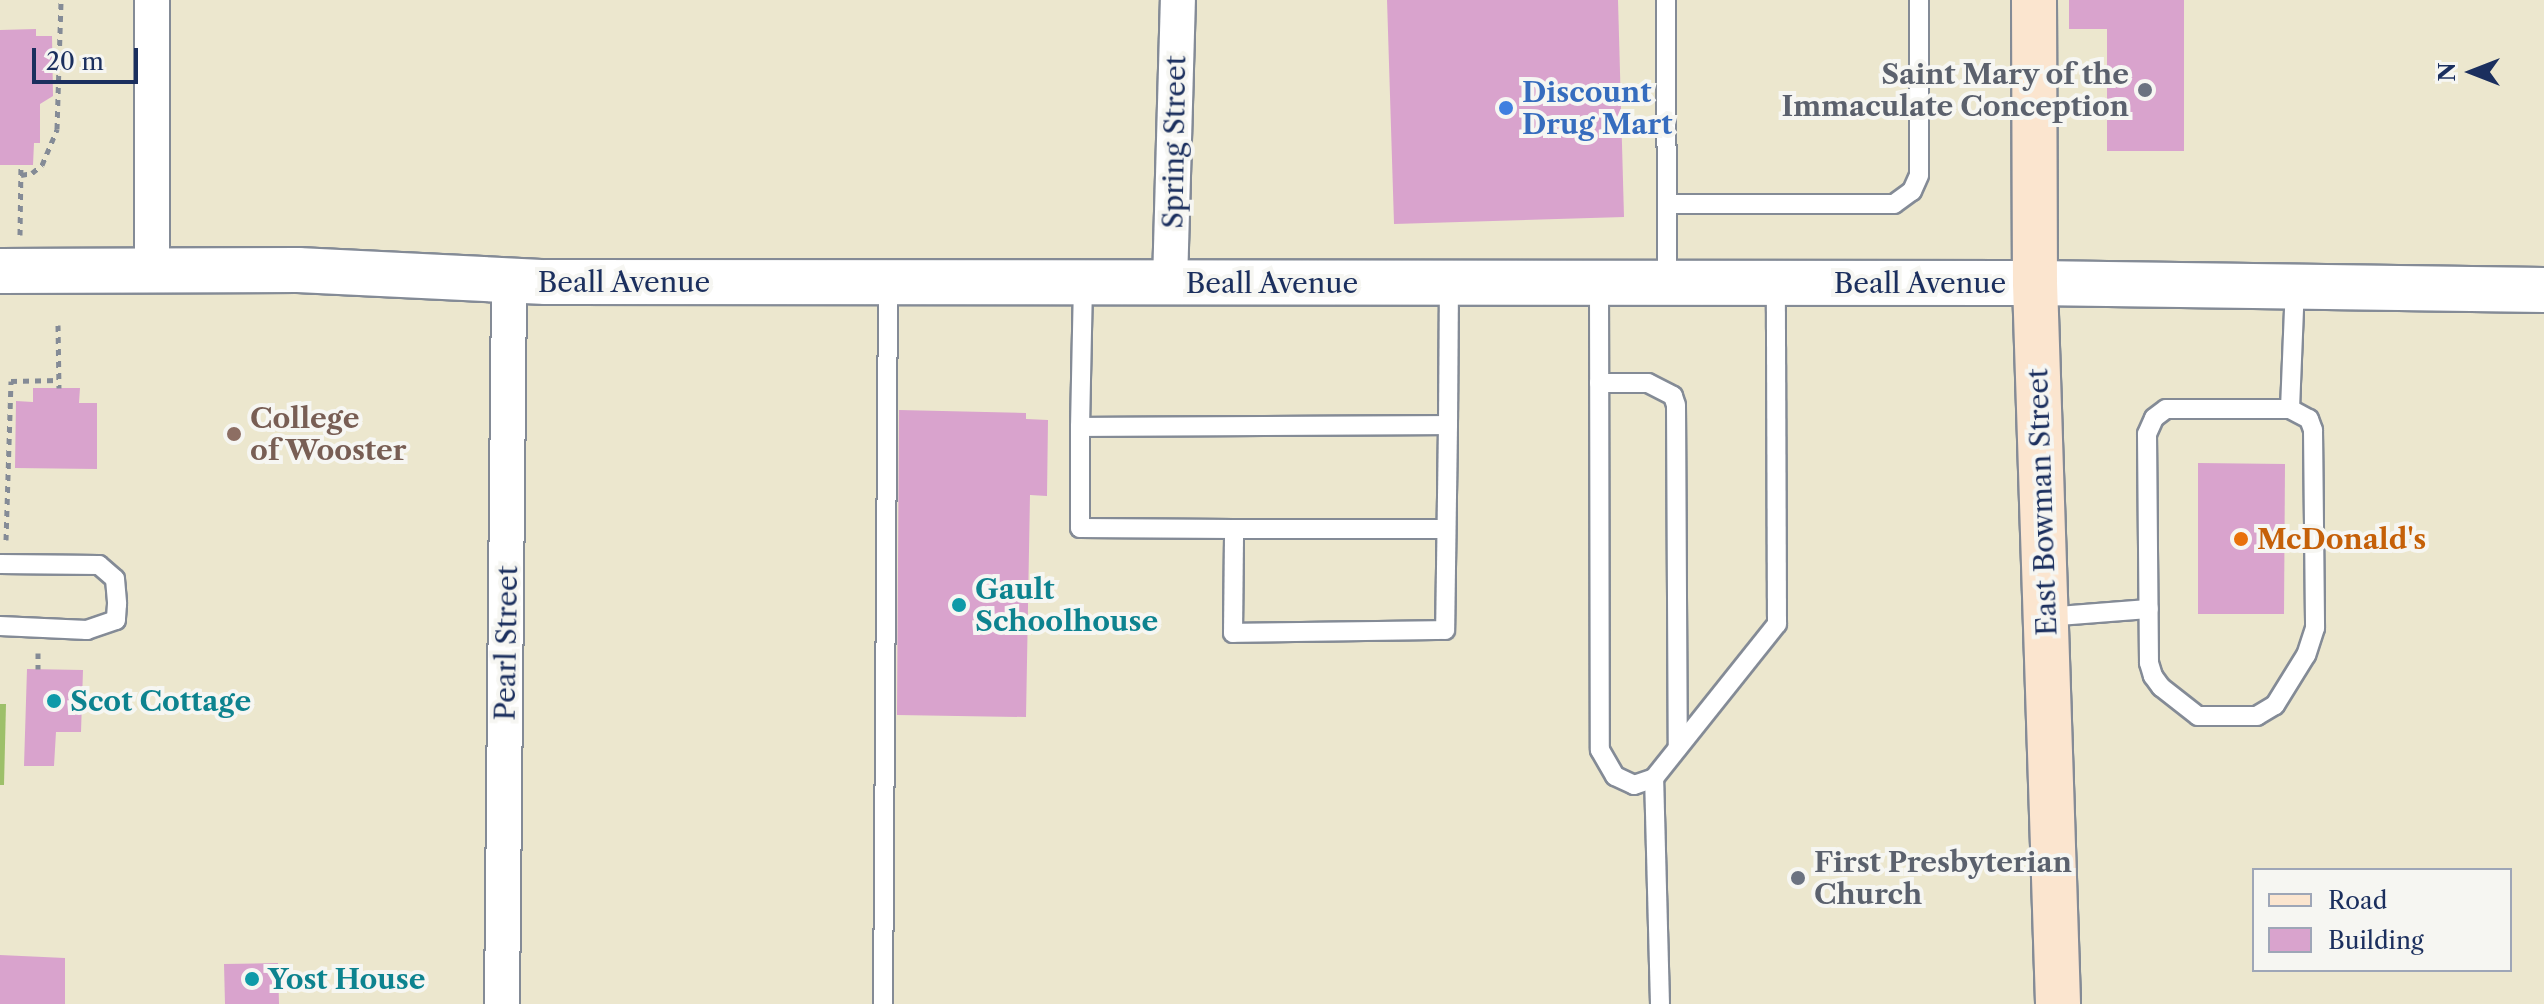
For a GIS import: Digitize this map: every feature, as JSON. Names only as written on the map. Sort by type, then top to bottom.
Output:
[{"type":"main road","name":"East Bowman Street","points":[[2034,0],[2035,283],[2058,1004]]},
{"type":"street","points":[[152,0],[152,272]]},
{"type":"street","name":"Spring Street","points":[[1170,283],[1178,0]]},
{"type":"street","name":"Beall Avenue","points":[[10,256],[152,272],[298,270],[509,282],[2035,283],[2544,290]]},
{"type":"street","name":"Pearl Street","points":[[502,1004],[509,282]]},
{"type":"lane","points":[[1666,0],[1667,283]]},
{"type":"lane","points":[[1667,204],[1894,204],[1912,191],[1919,175],[1919,0]]},
{"type":"lane","points":[[883,1004],[888,283]]},
{"type":"lane","points":[[1083,283],[1080,528],[1446,529]]},
{"type":"lane","points":[[1234,529],[1233,633],[1445,630],[1449,283]]},
{"type":"lane","points":[[1599,283],[1600,750],[1615,776],[1634,785],[1654,778],[1777,624],[1776,283]]},
{"type":"lane","points":[[2290,409],[2295,287]]},
{"type":"lane","points":[[1599,383],[1648,383],[1673,396],[1676,405],[1678,748]]},
{"type":"lane","points":[[2166,409],[2290,409],[2309,419],[2313,430],[2315,628],[2306,655],[2275,705],[2257,716],[2209,718],[2189,712],[2153,676],[2147,434],[2154,418],[2166,409]]},
{"type":"lane","points":[[1080,427],[1448,425]]},
{"type":"lane","points":[[0,626],[87,630],[116,620],[115,579],[99,565],[2,564]]},
{"type":"lane","points":[[2045,617],[2149,609]]},
{"type":"lane","points":[[1654,778],[1660,1004]]},
{"type":"path","points":[[21,175],[32,173],[42,165],[57,129],[61,0]]},
{"type":"path","points":[[10,256],[21,165]]},
{"type":"path","points":[[58,325],[59,388]]},
{"type":"path","points":[[2,564],[11,381],[59,380]]},
{"type":"path","points":[[0,386],[10,386]]},
{"type":"path","points":[[0,423],[9,428]]},
{"type":"green space","points":[[0,704],[6,704],[4,785],[0,785]]},
{"type":"building","name":"Discount Drug Mart","points":[[1387,0],[1618,0],[1624,217],[1394,224]]},
{"type":"building","name":"Saint Mary of the Immaculate Conception","points":[[2069,0],[2184,0],[2184,151],[2107,151],[2107,29],[2069,29]]},
{"type":"building","points":[[36,29],[36,36],[52,36],[53,96],[40,104],[40,143],[34,143],[33,165],[0,165],[0,30]]},
{"type":"building","points":[[33,388],[80,388],[79,403],[97,403],[97,469],[15,468],[16,401],[33,402]]},
{"type":"building","name":"Gault Schoolhouse","points":[[899,410],[1026,413],[1026,419],[1048,420],[1047,496],[1030,495],[1026,717],[897,715]]},
{"type":"building","name":"McDonald's","points":[[2198,463],[2285,464],[2284,614],[2198,614]]},
{"type":"building","name":"Scot Cottage","points":[[27,669],[83,670],[81,732],[56,732],[54,766],[24,766]]},
{"type":"building","points":[[0,955],[65,958],[65,1004],[0,1004]]},
{"type":"building","name":"Yost House","points":[[278,963],[279,1004],[225,1004],[224,964]]},
{"type":"place","name":"Saint Mary of the Immaculate Conception","points":[[2145,90]]},
{"type":"place","name":"Discount Drug Mart","points":[[1506,108]]},
{"type":"place","name":"College of Wooster","points":[[234,434]]},
{"type":"place","name":"McDonald's","points":[[2241,539]]},
{"type":"place","name":"Gault Schoolhouse","points":[[959,605]]},
{"type":"place","name":"Scot Cottage","points":[[54,701]]},
{"type":"place","name":"First Presbyterian Church","points":[[1798,878]]},
{"type":"place","name":"Yost House","points":[[252,979]]}]
